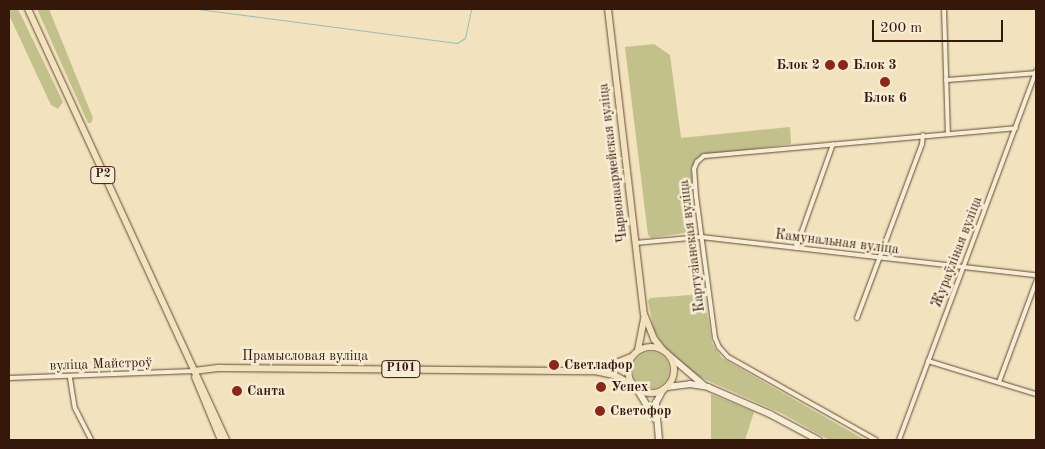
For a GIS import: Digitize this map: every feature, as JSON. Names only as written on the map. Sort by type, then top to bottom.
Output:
[{"type":"main road","name":"Р2","points":[[28,9],[194,371],[221,440]]},
{"type":"main road","name":"Чырвонаармейская вуліца","points":[[608,9],[644,314],[654,339],[663,350]]},
{"type":"main road","name":"Чырвонаармейская вуліца","points":[[638,350],[644,314]]},
{"type":"main road","points":[[638,350],[655,347],[663,350],[670,356],[674,372],[665,389],[650,394],[638,390]]},
{"type":"main road","name":"Р101","points":[[632,356],[638,350]]},
{"type":"main road","name":"Прамысловая вуліца","points":[[595,371],[632,356]]},
{"type":"main road","points":[[631,384],[627,370],[632,356]]},
{"type":"main road","name":"Прамысловая вуліца","points":[[194,371],[212,368],[595,371],[614,375],[631,384]]},
{"type":"main road","points":[[202,386],[204,376],[212,368]]},
{"type":"main road","name":"Р2","points":[[194,371],[226,440]]},
{"type":"main road","name":"Р101","points":[[631,384],[638,390]]},
{"type":"street","points":[[944,9],[948,133]]},
{"type":"street","points":[[946,80],[1036,72]]},
{"type":"street","name":"Жураўліная вуліца","points":[[899,440],[1036,72]]},
{"type":"street","name":"Картузіанская вуліца","points":[[876,440],[728,357],[719,347],[714,338],[694,169],[704,156],[1016,128]]},
{"type":"street","points":[[858,318],[922,144],[923,135]]},
{"type":"street","points":[[796,248],[834,144]]},
{"type":"street","name":"Камунальная вуліца","points":[[635,243],[702,237],[1036,275]]},
{"type":"street","points":[[999,382],[1036,282]]},
{"type":"street","points":[[670,356],[708,387]]},
{"type":"street","points":[[928,361],[1036,394]]},
{"type":"street","name":"вуліца Майстроў","points":[[9,378],[70,378],[194,371]]},
{"type":"street","points":[[70,378],[72,400],[90,440]]},
{"type":"street","points":[[659,440],[656,420],[657,399],[665,389],[690,384],[708,387],[770,414],[819,440]]},
{"type":"street","points":[[638,390],[656,420]]},
{"type":"shaded area","points":[[9,9],[18,9],[63,102],[58,109],[51,105],[9,15]]},
{"type":"shaded area","points":[[37,9],[49,9],[93,118],[91,123],[88,123]]},
{"type":"shaded area","points":[[654,44],[670,55],[681,138],[790,127],[791,144],[699,156],[691,168],[696,231],[652,238],[648,235],[625,47]]},
{"type":"shaded area","points":[[704,294],[712,343],[722,358],[865,440],[829,440],[781,413],[695,375],[667,350],[654,331],[648,301],[650,298]]},
{"type":"shaded area","points":[[651,352],[658,353],[664,357],[668,363],[668,377],[664,383],[658,387],[651,388],[644,387],[638,383],[634,377],[633,370],[634,363],[638,357],[644,353]]},
{"type":"shaded area","points":[[711,394],[754,412],[745,440],[711,440]]},
{"type":"waterway","points":[[198,9],[457,43],[465,38],[471,9]]},
{"type":"place","name":"Блок 2","points":[[830,65]]},
{"type":"place","name":"Блок 3","points":[[843,65]]},
{"type":"place","name":"Блок 6","points":[[885,82]]},
{"type":"place","name":"Светлафор","points":[[554,365]]},
{"type":"place","name":"Успех","points":[[601,387]]},
{"type":"place","name":"Санта","points":[[237,391]]},
{"type":"place","name":"Светофор","points":[[600,411]]}]
